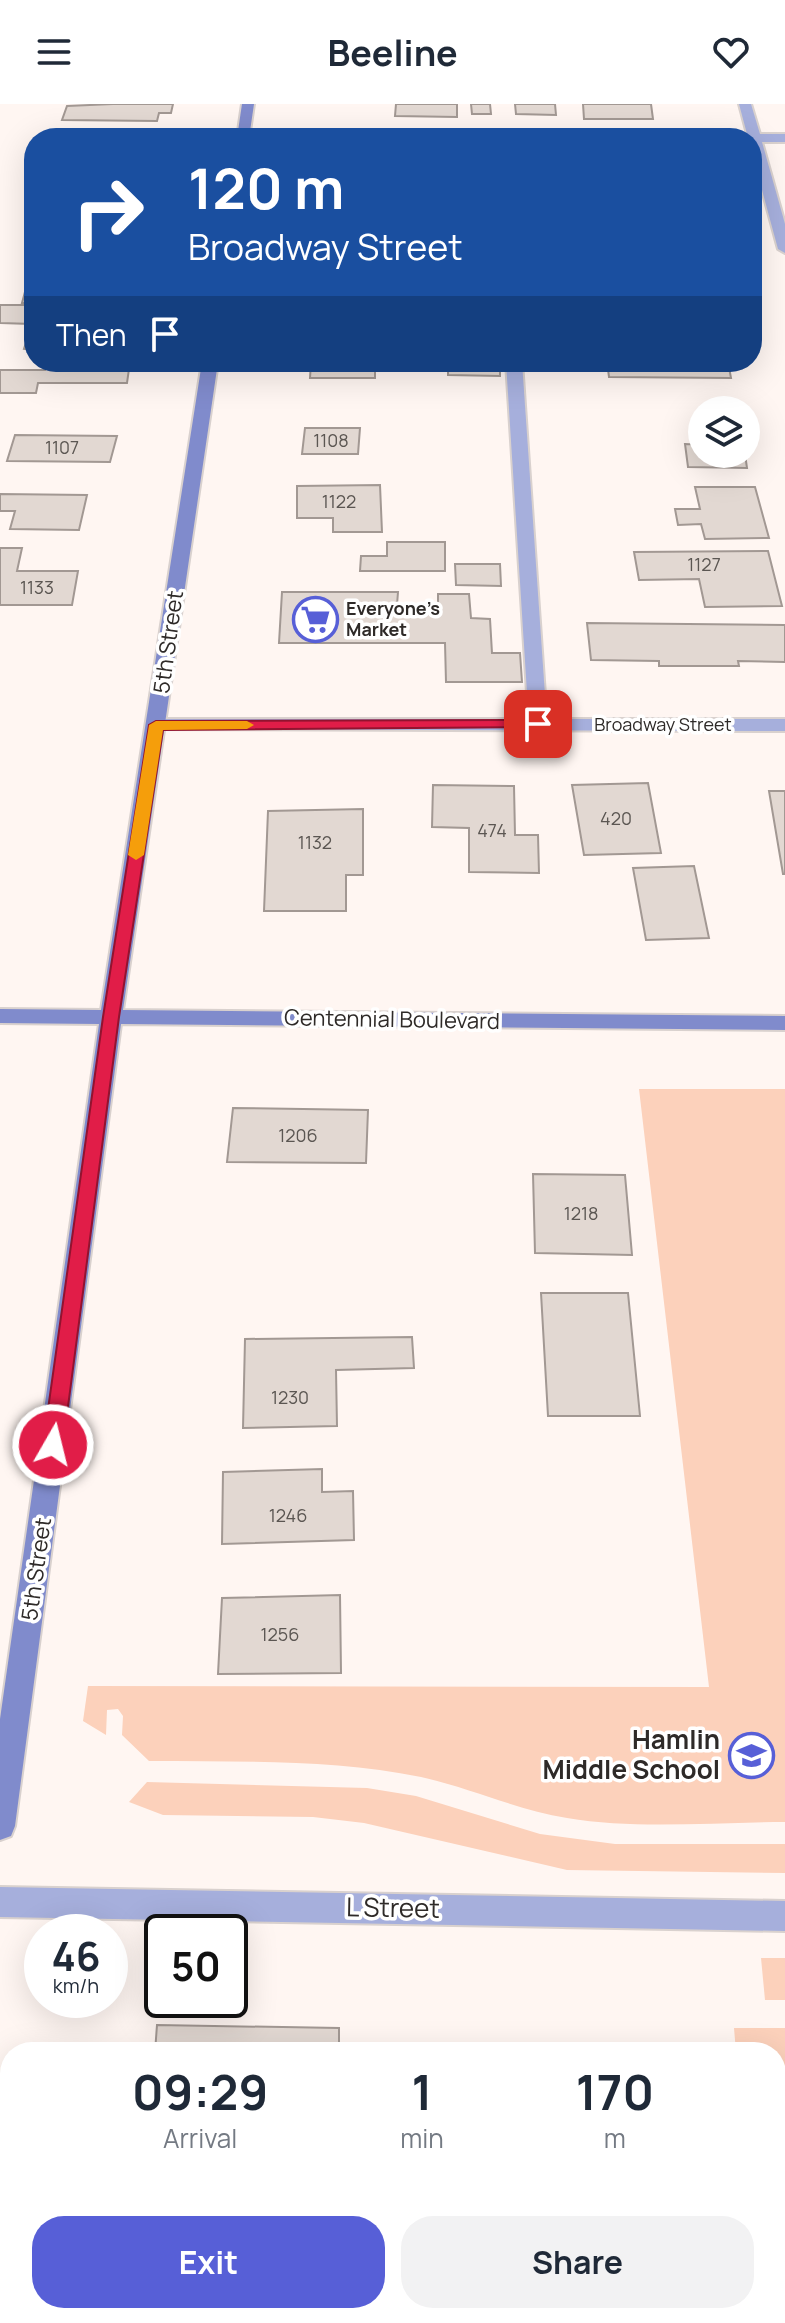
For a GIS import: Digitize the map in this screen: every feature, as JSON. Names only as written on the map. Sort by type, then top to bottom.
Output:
[{"type":"main road","points":[[244,128],[248,104]]},
{"type":"main road","name":"5th Street","points":[[0,1826],[111,1017],[209,372]]},
{"type":"main road","name":"Centennial Boulevard","points":[[0,1016],[785,1023]]},
{"type":"street","points":[[745,104],[752,128]]},
{"type":"street","points":[[762,138],[785,138]]},
{"type":"street","points":[[762,164],[785,249]]},
{"type":"street","points":[[515,372],[538,724]]},
{"type":"street","name":"Broadway Street","points":[[156,725],[785,725]]},
{"type":"street","name":"L Street","points":[[0,1902],[785,1916]]},
{"type":"shaded area","points":[[639,1089],[785,1089],[785,1822],[648,1825],[594,1822],[548,1814],[440,1782],[387,1771],[286,1763],[149,1761],[122,1735],[123,1716],[118,1709],[107,1710],[106,1735],[83,1721],[88,1686],[709,1687]]},
{"type":"shaded area","points":[[147,1782],[367,1788],[416,1796],[540,1834],[615,1844],[785,1844],[785,1873],[567,1870],[364,1823],[313,1817],[163,1815],[129,1802]]},
{"type":"shaded area","points":[[761,1958],[785,1958],[785,2000],[765,2000]]},
{"type":"shaded area","points":[[734,2028],[785,2028],[785,2042],[735,2042]]},
{"type":"building","points":[[173,104],[171,113],[159,113],[157,121],[62,120],[67,106]]},
{"type":"building","points":[[396,104],[457,104],[457,117],[395,116]]},
{"type":"building","points":[[471,104],[490,104],[491,114],[472,114]]},
{"type":"building","points":[[515,104],[555,104],[556,115],[516,114]]},
{"type":"building","points":[[583,104],[651,104],[653,119],[584,119]]},
{"type":"building","points":[[0,305],[24,305],[24,324],[0,323]]},
{"type":"building","points":[[0,370],[129,372],[127,383],[38,383],[36,393],[0,393]]},
{"type":"building","points":[[310,372],[375,372],[375,378],[310,378]]},
{"type":"building","points":[[448,372],[500,372],[500,376],[448,375]]},
{"type":"building","points":[[608,372],[730,372],[731,378],[609,377]]},
{"type":"building","points":[[305,428],[360,428],[358,454],[302,454]]},
{"type":"building","points":[[15,435],[117,436],[110,462],[7,461]]},
{"type":"building","points":[[380,485],[382,532],[333,532],[333,518],[297,518],[297,486]]},
{"type":"building","points":[[695,487],[755,487],[769,538],[705,539],[701,524],[678,525],[675,509],[700,509]]},
{"type":"building","points":[[0,494],[87,495],[79,530],[10,529],[15,511],[0,511]]},
{"type":"building","points":[[387,542],[445,542],[445,571],[360,571],[361,556],[387,556]]},
{"type":"building","points":[[0,548],[22,548],[17,571],[78,571],[72,605],[0,605]]},
{"type":"building","points":[[768,551],[782,606],[705,607],[699,579],[639,580],[634,552]]},
{"type":"building","points":[[455,564],[500,564],[501,586],[456,585]]},
{"type":"building","points":[[282,592],[398,592],[397,605],[438,605],[438,594],[469,594],[471,618],[490,619],[492,653],[520,653],[522,682],[446,682],[445,643],[279,643]]},
{"type":"building","points":[[587,623],[785,625],[785,662],[738,661],[739,666],[659,666],[659,661],[591,660]]},
{"type":"building","points":[[648,783],[661,853],[584,855],[572,785]]},
{"type":"building","points":[[433,785],[514,786],[515,835],[538,835],[539,873],[469,872],[469,828],[432,827]]},
{"type":"building","points":[[769,791],[785,791],[785,874],[783,874]]},
{"type":"building","points":[[363,809],[363,875],[346,875],[346,911],[264,911],[268,811]]},
{"type":"building","points":[[694,866],[709,938],[646,940],[633,868]]},
{"type":"building","points":[[233,1108],[368,1110],[366,1163],[227,1162]]},
{"type":"building","points":[[533,1174],[625,1175],[632,1255],[535,1253]]},
{"type":"building","points":[[541,1293],[628,1293],[640,1416],[548,1416]]},
{"type":"building","points":[[412,1337],[414,1368],[336,1370],[337,1426],[243,1428],[245,1339]]},
{"type":"building","points":[[322,1469],[322,1492],[353,1491],[354,1540],[222,1544],[223,1472]]},
{"type":"building","points":[[340,1595],[341,1673],[218,1674],[222,1598]]},
{"type":"building","points":[[157,2025],[339,2028],[339,2042],[156,2042]]},
{"type":"slow traffic","points":[[136,855],[156,725],[247,725]]},
{"type":"place","name":"Everyone’s Market","points":[[315,619]]},
{"type":"place","name":"Hamlin Middle School","points":[[751,1755]]},
{"type":"route","points":[[53,1445],[111,1017],[156,725],[538,724]]}]
